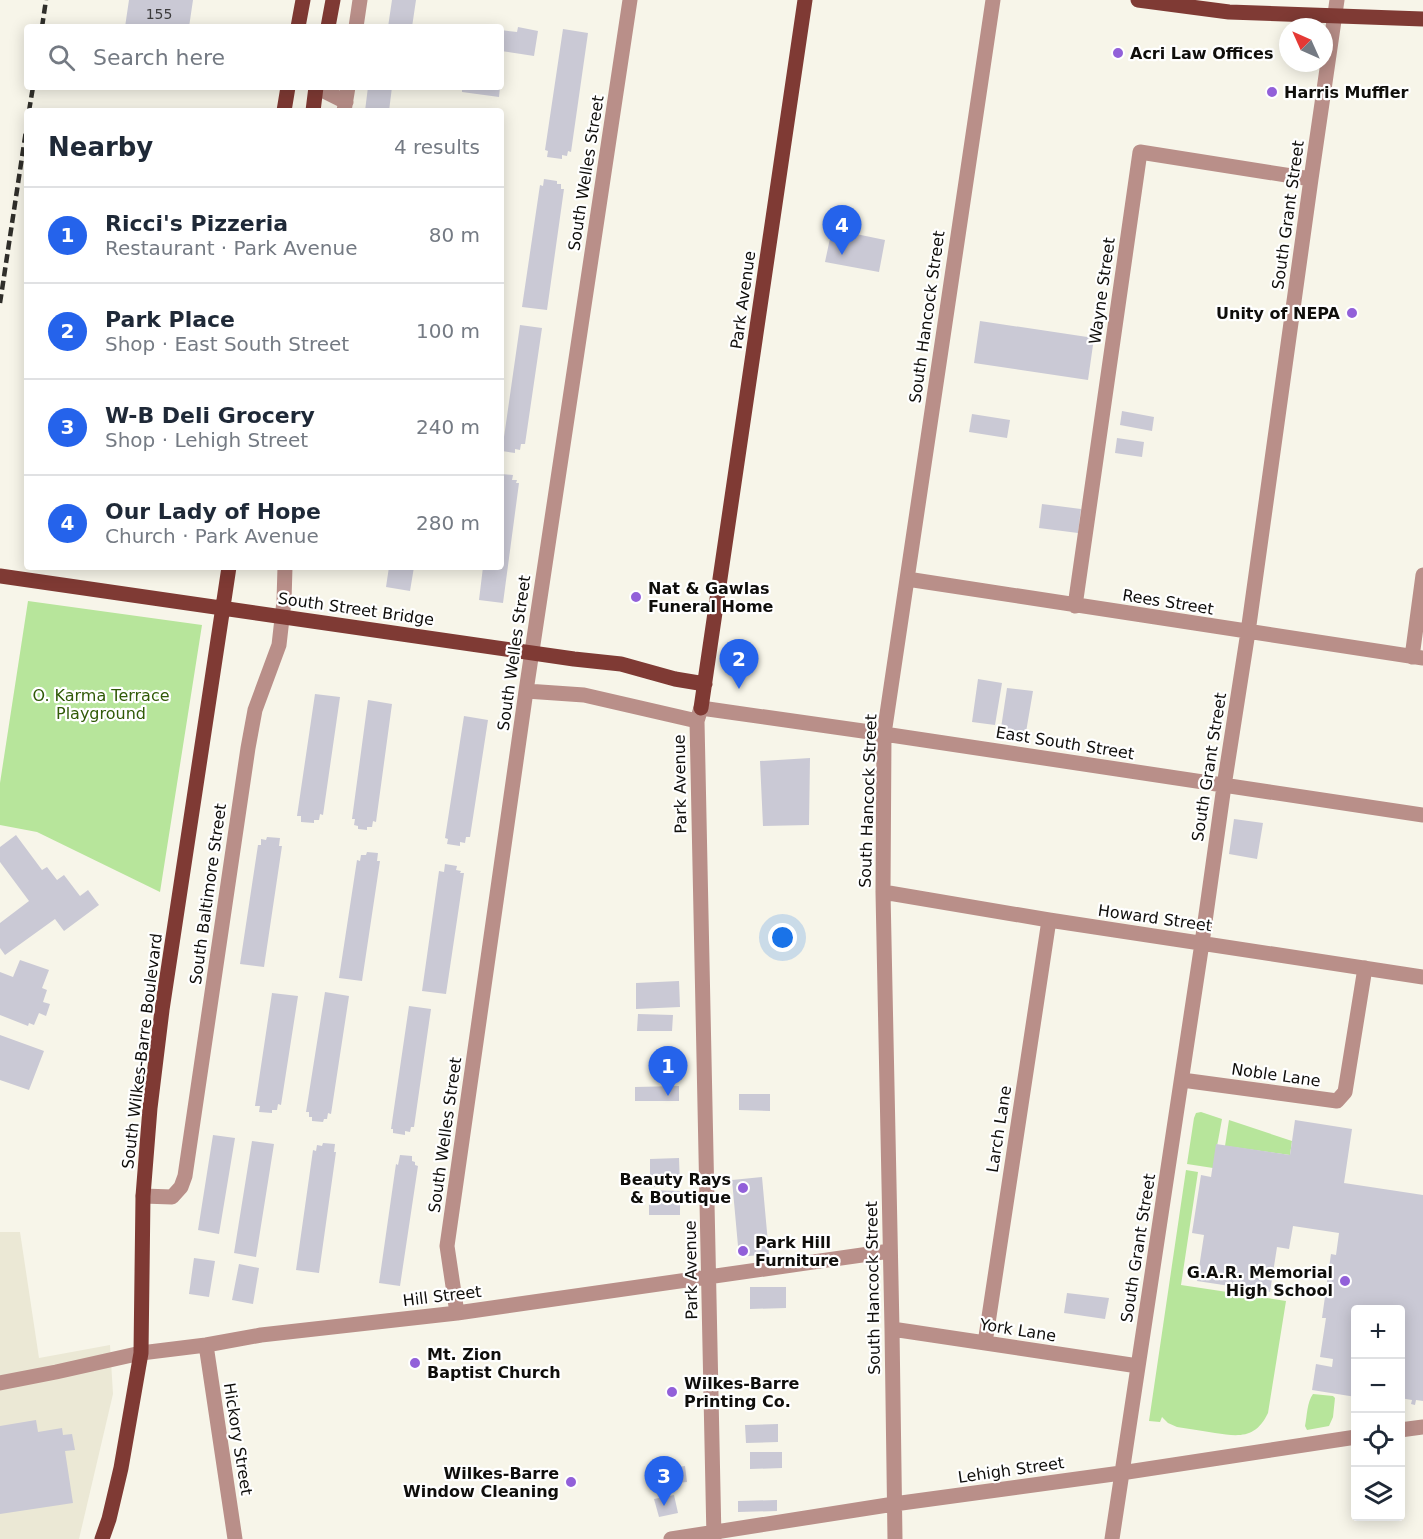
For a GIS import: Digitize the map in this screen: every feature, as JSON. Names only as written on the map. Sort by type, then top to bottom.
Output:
[{"type":"main road","points":[[299,24],[303,0]]},
{"type":"main road","points":[[329,24],[333,0]]},
{"type":"main road","name":"Park Avenue","points":[[699,714],[805,0]]},
{"type":"main road","points":[[1138,0],[1229,12],[1423,19]]},
{"type":"main road","points":[[284,108],[288,90]]},
{"type":"main road","points":[[312,108],[316,90]]},
{"type":"main road","name":"South Wilkes-Barre Boulevard","points":[[102,1539],[122,1468],[141,1353],[143,1196],[150,1108],[162,1011],[229,570]]},
{"type":"main road","name":"South Street Bridge","points":[[0,576],[621,664],[675,679],[705,684]]},
{"type":"street","points":[[356,24],[360,0]]},
{"type":"street","name":"South Welles Street","points":[[457,1313],[447,1246],[526,691],[630,0]]},
{"type":"street","name":"South Hancock Street","points":[[895,1539],[883,892],[884,734],[993,0]]},
{"type":"street","name":"South Grant Street","points":[[1112,1539],[1248,632],[1337,0]]},
{"type":"street","points":[[323,90],[346,100]]},
{"type":"street","name":"Wayne Street","points":[[1075,606],[1140,152],[1311,179]]},
{"type":"street","name":"South Baltimore Street","points":[[143,1196],[172,1197],[181,1187],[185,1176],[248,748],[255,710],[279,645],[285,570]]},
{"type":"street","points":[[1418,658],[1423,575]]},
{"type":"street","name":"Rees Street","points":[[907,579],[1418,658]]},
{"type":"street","name":"East South Street","points":[[526,691],[584,695],[699,714],[884,734],[1423,815]]},
{"type":"street","name":"Park Avenue","points":[[699,714],[714,1536]]},
{"type":"street","name":"Howard Street","points":[[883,892],[1049,920],[1423,977]]},
{"type":"street","name":"Larch Lane","points":[[985,1343],[1049,920]]},
{"type":"street","name":"Noble Lane","points":[[1182,1080],[1337,1101],[1345,1092],[1365,968]]},
{"type":"street","name":"Hill Street","points":[[0,1383],[141,1353],[261,1335],[457,1313],[890,1251]]},
{"type":"street","name":"York Lane","points":[[892,1329],[1138,1366]]},
{"type":"street","name":"Hickory Street","points":[[206,1345],[235,1539]]},
{"type":"street","points":[[1405,1429],[1423,1427]]},
{"type":"street","name":"Lehigh Street","points":[[671,1539],[714,1536],[894,1504],[1121,1473],[1351,1438]]},
{"type":"shaded area","points":[[0,1232],[20,1232],[39,1358],[110,1345],[113,1394],[79,1539],[0,1539]]},
{"type":"green space","name":"O. Karma Terrace Playground","points":[[28,601],[202,625],[160,892],[37,832],[0,825],[0,783]]},
{"type":"green space","points":[[1201,1112],[1222,1119],[1213,1168],[1187,1164],[1194,1118],[1196,1113]]},
{"type":"green space","points":[[1229,1120],[1292,1141],[1290,1155],[1225,1146]]},
{"type":"green space","points":[[1186,1170],[1198,1172],[1181,1285],[1286,1301],[1268,1413],[1258,1427],[1246,1434],[1224,1434],[1177,1427],[1162,1417],[1160,1422],[1149,1421]]},
{"type":"green space","points":[[1313,1394],[1335,1398],[1333,1417],[1329,1426],[1307,1430],[1305,1426]]},
{"type":"building","points":[[129,0],[193,0],[189,24],[125,24]]},
{"type":"building","points":[[392,0],[416,0],[412,24],[388,24]]},
{"type":"building","points":[[518,27],[538,31],[534,56],[504,51],[504,30],[517,32]]},
{"type":"building","points":[[563,29],[588,33],[571,152],[568,151],[567,156],[562,155],[562,159],[547,157],[548,151],[545,150]]},
{"type":"building","points":[[368,90],[392,90],[389,108],[365,108]]},
{"type":"building","points":[[462,90],[500,90],[499,97],[462,92]]},
{"type":"building","points":[[544,179],[557,181],[557,184],[561,184],[561,189],[564,189],[547,310],[522,307],[540,185],[543,186]]},
{"type":"building","points":[[832,229],[885,240],[879,272],[825,262]]},
{"type":"building","points":[[980,321],[1094,338],[1088,380],[974,363]]},
{"type":"building","points":[[520,325],[542,328],[525,444],[521,444],[520,450],[515,449],[515,453],[504,451]]},
{"type":"building","points":[[1122,411],[1154,417],[1152,431],[1120,425]]},
{"type":"building","points":[[972,414],[1010,420],[1007,438],[969,432]]},
{"type":"building","points":[[1117,438],[1144,442],[1142,457],[1115,453]]},
{"type":"building","points":[[504,474],[513,475],[512,480],[517,480],[516,483],[519,483],[503,603],[479,600],[483,570],[504,570]]},
{"type":"building","points":[[1042,504],[1081,509],[1078,533],[1039,528]]},
{"type":"building","points":[[389,570],[414,570],[410,591],[386,587]]},
{"type":"building","points":[[978,679],[1002,683],[995,725],[972,722]]},
{"type":"building","points":[[1007,688],[1033,691],[1026,732],[1001,728]]},
{"type":"building","points":[[315,694],[340,697],[323,815],[320,814],[319,820],[314,820],[314,823],[301,822],[301,816],[297,816]]},
{"type":"building","points":[[368,700],[392,704],[376,822],[373,821],[372,827],[367,827],[367,830],[358,829],[358,826],[354,825],[355,819],[352,819]]},
{"type":"building","points":[[464,716],[488,720],[470,837],[466,837],[465,843],[460,842],[460,846],[447,844],[448,839],[445,838]]},
{"type":"building","points":[[810,758],[809,825],[763,826],[760,761]]},
{"type":"building","points":[[1234,819],[1263,823],[1257,859],[1229,854]]},
{"type":"building","points":[[16,835],[42,870],[47,867],[57,880],[64,875],[80,896],[88,890],[99,905],[64,931],[55,919],[5,955],[0,948],[0,923],[29,901],[0,862],[0,847]]},
{"type":"building","points":[[267,837],[280,838],[279,846],[282,846],[264,967],[240,964],[258,845],[261,845],[261,839],[266,840]]},
{"type":"building","points":[[367,852],[378,853],[377,861],[380,861],[362,981],[339,978],[357,860],[360,861],[361,855],[366,855]]},
{"type":"building","points":[[445,864],[457,866],[456,870],[464,873],[446,994],[422,991],[439,871],[444,872]]},
{"type":"building","points":[[20,960],[49,970],[42,988],[47,990],[43,1002],[50,1004],[46,1016],[39,1013],[34,1025],[29,1023],[28,1026],[0,1015],[0,972],[13,977]]},
{"type":"building","points":[[679,981],[680,1007],[636,1009],[636,983]]},
{"type":"building","points":[[325,992],[349,996],[331,1114],[328,1113],[327,1119],[323,1122],[312,1121],[309,1112],[306,1112]]},
{"type":"building","points":[[272,993],[298,996],[281,1105],[278,1104],[277,1110],[272,1110],[272,1113],[259,1112],[260,1106],[255,1106]]},
{"type":"building","points":[[409,1006],[431,1009],[414,1127],[411,1127],[410,1132],[405,1131],[405,1135],[393,1133],[391,1129]]},
{"type":"building","points":[[638,1014],[673,1015],[672,1031],[637,1031]]},
{"type":"building","points":[[0,1035],[44,1051],[29,1090],[0,1080]]},
{"type":"building","points":[[679,1086],[679,1101],[635,1101],[635,1087]]},
{"type":"building","points":[[739,1094],[770,1094],[770,1111],[739,1110]]},
{"type":"building","points":[[1295,1120],[1352,1129],[1344,1183],[1423,1195],[1423,1401],[1416,1400],[1415,1405],[1411,1404],[1412,1400],[1405,1399],[1405,1305],[1351,1305],[1351,1396],[1312,1390],[1316,1364],[1332,1367],[1333,1359],[1320,1357],[1326,1318],[1322,1318],[1331,1254],[1336,1255],[1339,1233],[1293,1226],[1289,1249],[1277,1247],[1270,1292],[1197,1281],[1204,1235],[1192,1233],[1201,1175],[1211,1177],[1216,1144],[1290,1155]]},
{"type":"building","points":[[213,1135],[235,1138],[219,1234],[198,1230]]},
{"type":"building","points":[[252,1141],[274,1144],[256,1257],[234,1253]]},
{"type":"building","points":[[323,1143],[335,1144],[334,1152],[336,1152],[319,1273],[296,1270],[313,1150],[316,1151],[317,1145],[322,1146]]},
{"type":"building","points":[[400,1155],[412,1156],[412,1161],[418,1166],[400,1286],[379,1283],[396,1164],[398,1165]]},
{"type":"building","points":[[679,1158],[680,1186],[650,1187],[650,1159]]},
{"type":"building","points":[[762,1177],[769,1254],[739,1257],[732,1180]]},
{"type":"building","points":[[649,1190],[680,1191],[680,1215],[649,1215]]},
{"type":"building","points":[[194,1258],[215,1261],[209,1297],[189,1294]]},
{"type":"building","points":[[239,1264],[259,1268],[253,1304],[232,1300]]},
{"type":"building","points":[[750,1287],[786,1287],[786,1308],[750,1309]]},
{"type":"building","points":[[1067,1293],[1109,1298],[1105,1319],[1064,1313]]},
{"type":"building","points":[[36,1420],[38,1432],[62,1428],[63,1435],[72,1434],[75,1450],[65,1451],[73,1503],[0,1514],[0,1426]]},
{"type":"building","points":[[778,1424],[778,1442],[746,1443],[745,1425]]},
{"type":"building","points":[[750,1452],[782,1452],[782,1468],[750,1469]]},
{"type":"building","points":[[685,1466],[687,1482],[656,1485],[655,1470]]},
{"type":"building","points":[[674,1495],[678,1513],[659,1517],[654,1499]]},
{"type":"building","points":[[777,1500],[777,1511],[738,1512],[738,1501]]},
{"type":"railway","points":[[42,24],[46,0]]},
{"type":"railway","points":[[30,108],[32,90]]},
{"type":"railway","points":[[0,303],[24,144]]},
{"type":"place","name":"Acri Law Offices","points":[[1118,53]]},
{"type":"place","name":"Harris Muffler","points":[[1272,92]]},
{"type":"place","name":"Our Lady of Hope","points":[[842,255]]},
{"type":"place","name":"Unity of NEPA","points":[[1352,313]]},
{"type":"place","name":"Nat & Gawlas Funeral Home","points":[[636,597]]},
{"type":"place","name":"Park Place","points":[[739,689]]},
{"type":"place","name":"Ricci's Pizzeria","points":[[668,1096]]},
{"type":"place","name":"Beauty Rays & Boutique","points":[[743,1188]]},
{"type":"place","name":"Park Hill Furniture","points":[[743,1251]]},
{"type":"place","name":"G.A.R. Memorial High School","points":[[1345,1281]]},
{"type":"place","name":"Mt. Zion Baptist Church","points":[[415,1363]]},
{"type":"place","name":"Wilkes-Barre Printing Co.","points":[[672,1392]]},
{"type":"place","name":"Wilkes-Barre Window Cleaning","points":[[571,1482]]},
{"type":"place","name":"W-B Deli Grocery","points":[[664,1506]]}]
